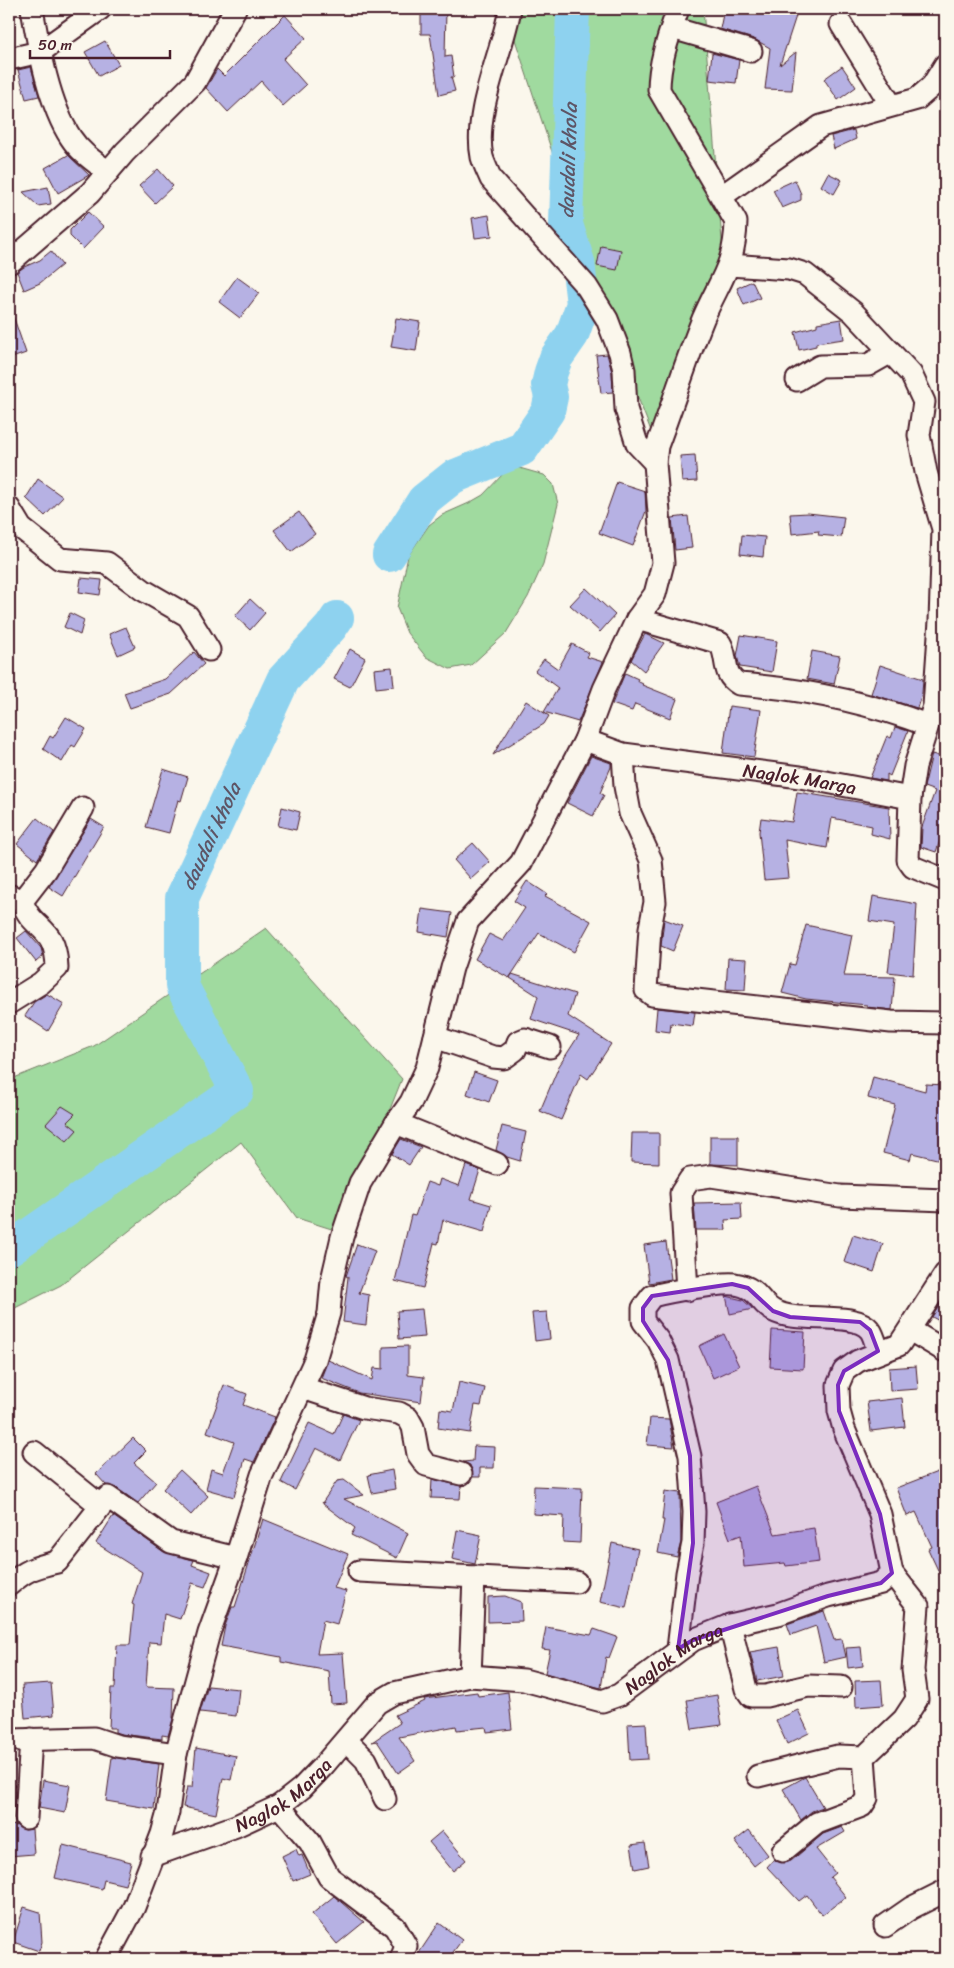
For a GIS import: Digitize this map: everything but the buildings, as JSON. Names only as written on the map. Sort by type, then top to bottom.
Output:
[{"type":"street","points":[[32,9],[40,52],[62,122],[67,131],[90,158],[108,172]]},
{"type":"street","points":[[9,59],[40,52],[100,9]]},
{"type":"street","points":[[9,263],[90,193],[195,82],[235,9]]},
{"type":"street","points":[[510,9],[485,106],[481,135],[482,158],[491,179],[582,282],[606,319],[620,353],[624,370],[626,409],[637,444],[655,462]]},
{"type":"street","points":[[106,1959],[138,1898],[168,1812],[176,1754],[209,1633],[236,1558],[262,1475],[304,1388],[324,1334],[332,1280],[342,1236],[360,1183],[396,1123],[411,1102],[427,1068],[452,968],[468,921],[520,863],[585,740],[604,689],[637,620],[655,594],[663,563],[655,462],[657,446],[704,318],[725,277],[736,245],[736,222],[659,90],[659,77],[663,55],[675,19],[751,50]]},
{"type":"street","points":[[841,24],[891,105]]},
{"type":"street","points":[[722,196],[821,126],[917,99],[932,86],[945,65]]},
{"type":"street","points":[[729,266],[789,269],[805,274],[853,312],[891,352],[911,374],[924,402],[919,435],[926,472],[942,528],[934,706],[915,766],[910,798],[908,860],[913,867],[945,880]]},
{"type":"street","points":[[797,380],[820,366],[868,365],[891,352]]},
{"type":"street","points":[[9,508],[22,528],[60,559],[108,563],[142,590],[188,616],[210,650]]},
{"type":"street","points":[[637,620],[720,643],[724,649],[726,673],[739,684],[785,688],[841,700],[893,712],[927,725]]},
{"type":"street","name":"Naglok Marga","points":[[585,740],[623,754],[800,776],[910,798]]},
{"type":"street","points":[[623,754],[625,786],[630,813],[651,860],[655,902],[650,928],[646,990],[652,995],[891,1022],[945,1023]]},
{"type":"street","points":[[9,1003],[41,983],[57,968],[56,953],[51,937],[24,910],[15,898],[46,870],[83,808]]},
{"type":"street","points":[[435,1037],[493,1057],[504,1058],[515,1050],[518,1042],[525,1039],[550,1047]]},
{"type":"street","points":[[396,1123],[497,1164]]},
{"type":"street","points":[[687,1290],[681,1193],[690,1179],[711,1176],[840,1196],[945,1200]]},
{"type":"street","points":[[758,1776],[838,1756],[864,1757],[904,1719],[917,1699],[913,1670],[918,1606],[892,1573],[880,1514],[864,1479],[839,1411],[838,1385],[844,1371],[878,1351],[899,1345],[943,1282]]},
{"type":"street","points":[[678,1649],[687,1573],[693,1543],[694,1512],[690,1456],[668,1360],[658,1340],[644,1321],[643,1308],[652,1296],[732,1284],[748,1288],[760,1296],[773,1311],[790,1317],[829,1318],[860,1322],[870,1330],[878,1351]]},
{"type":"street","points":[[910,1330],[945,1351]]},
{"type":"street","points":[[304,1388],[364,1408],[399,1413],[408,1418],[413,1427],[418,1454],[426,1465],[461,1474]]},
{"type":"street","points":[[34,1452],[101,1506]]},
{"type":"street","points":[[9,1585],[30,1569],[57,1562],[108,1497],[170,1542],[236,1558]]},
{"type":"street","points":[[359,1571],[576,1582]]},
{"type":"street","name":"Naglok Marga","points":[[152,1856],[236,1826],[279,1806],[302,1788],[346,1741],[377,1703],[394,1693],[470,1676],[524,1680],[602,1701],[619,1695],[678,1649],[693,1640],[730,1625],[778,1614],[828,1596],[881,1583],[892,1573]]},
{"type":"street","points":[[470,1676],[474,1576]]},
{"type":"street","points":[[730,1625],[746,1689],[751,1696],[766,1696],[808,1686],[841,1687]]},
{"type":"street","points":[[9,1740],[94,1738],[118,1746],[176,1754]]},
{"type":"street","points":[[26,1818],[31,1739]]},
{"type":"street","points":[[346,1741],[366,1760],[385,1799]]},
{"type":"street","points":[[783,1850],[817,1823],[862,1806],[867,1798],[864,1757]]},
{"type":"street","points":[[279,1806],[310,1842],[330,1878],[395,1927],[406,1946],[401,1959]]},
{"type":"street","points":[[885,1926],[911,1908],[945,1891]]},
{"type":"highlighted area","points":[[732,1284],[748,1288],[773,1311],[790,1317],[860,1322],[870,1330],[878,1351],[844,1371],[838,1385],[839,1411],[880,1514],[892,1573],[881,1583],[828,1596],[693,1640],[678,1649],[693,1543],[690,1456],[668,1360],[643,1321],[643,1308],[652,1296]]},
{"type":"green space","points":[[505,9],[703,9],[725,277],[657,446],[607,319]]},
{"type":"green space","points":[[516,467],[544,475],[553,484],[558,504],[543,564],[528,597],[506,633],[471,665],[450,669],[426,657],[407,633],[397,608],[408,556],[429,525],[442,515],[483,495],[504,473]]},
{"type":"green space","points":[[266,928],[402,1079],[341,1232],[297,1218],[241,1142],[61,1285],[9,1311],[9,1080],[94,1046]]},
{"type":"waterway","name":"daudali khola","points":[[389,555],[424,500],[453,477],[522,449],[548,411],[551,397],[548,385],[551,372],[556,358],[572,335],[583,304],[578,262],[566,224],[573,9]]},
{"type":"waterway","name":"daudali khola","points":[[9,1249],[237,1091],[182,986],[182,898],[283,680],[337,618]]}]
